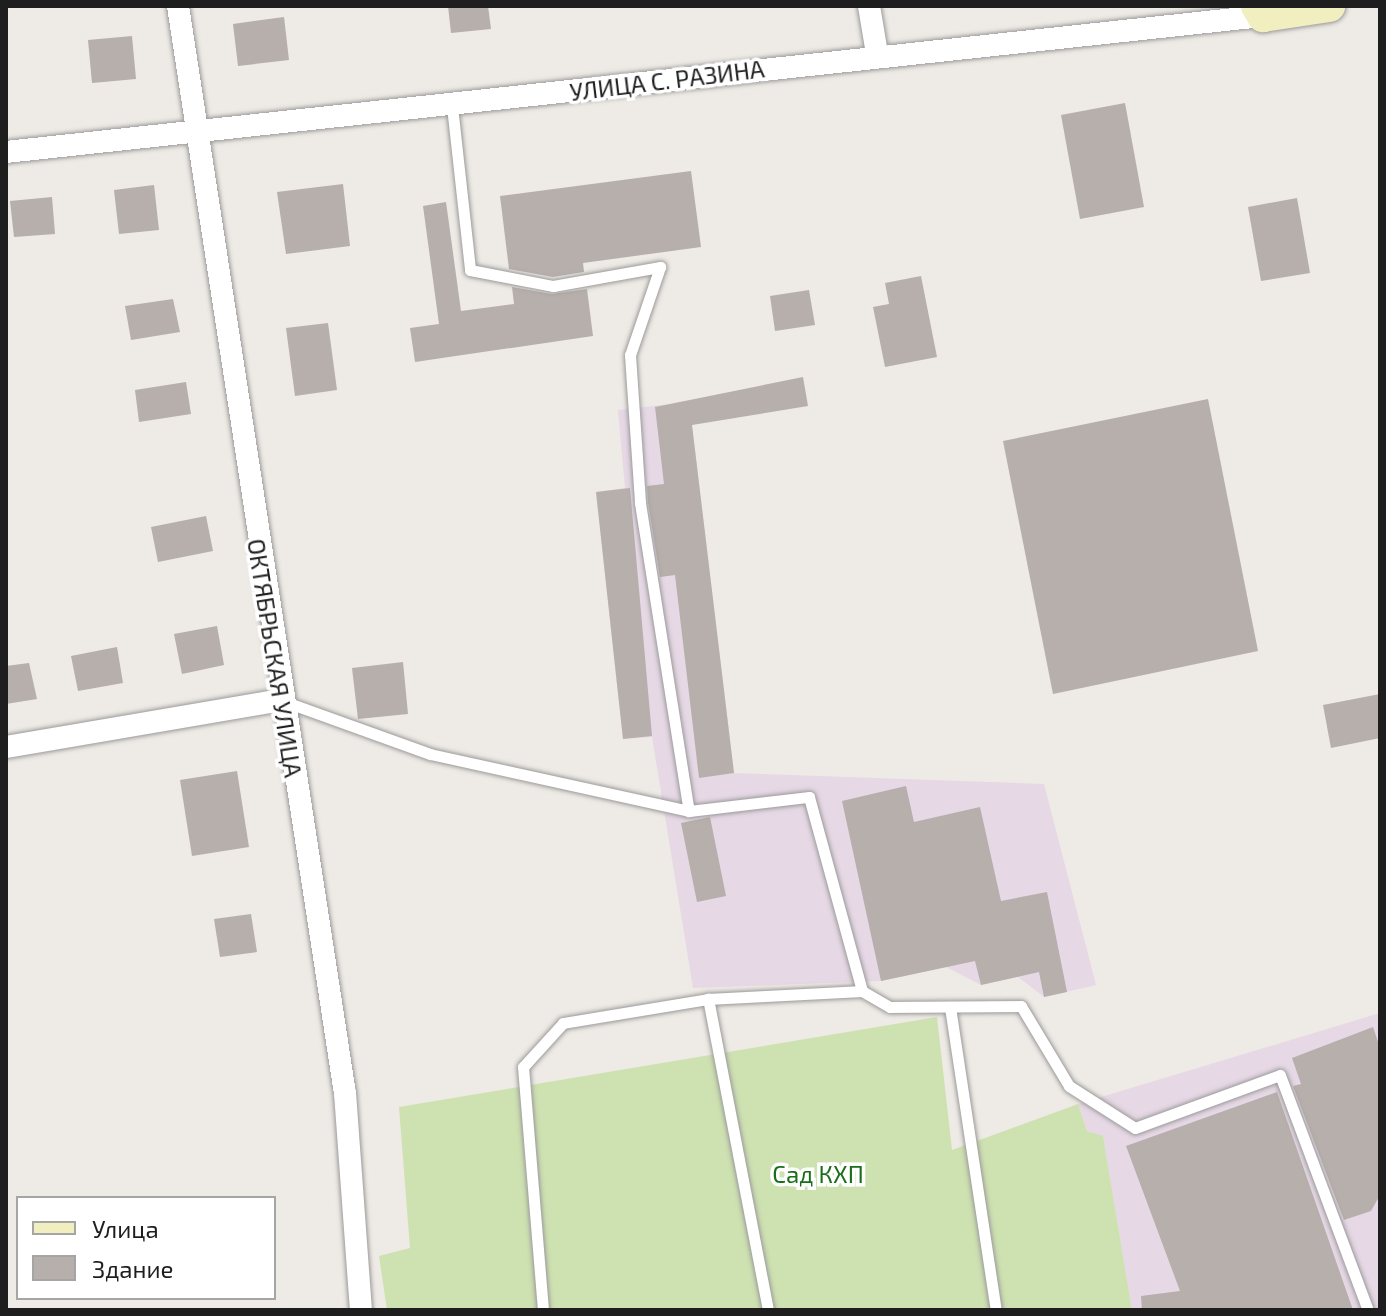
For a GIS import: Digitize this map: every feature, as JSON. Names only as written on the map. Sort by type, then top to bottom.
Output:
[{"type":"street","name":"ОКТЯБРЬСКАЯ УЛИЦА","points":[[178,6],[280,700],[345,1093],[361,1310]]},
{"type":"street","points":[[869,6],[877,54]]},
{"type":"street","name":"УЛИЦА С. РАЗИНА","points":[[6,152],[197,137],[877,54],[1329,6]]},
{"type":"street","points":[[6,747],[280,700]]},
{"type":"lane","points":[[452,106],[470,270],[553,286],[660,267],[630,355],[640,503],[689,811]]},
{"type":"lane","points":[[280,700],[430,754],[689,811],[809,797],[862,991]]},
{"type":"lane","points":[[543,1310],[523,1067],[563,1023],[708,999],[862,991],[890,1007],[1021,1006],[1069,1086],[1135,1128],[1280,1075],[1368,1310]]},
{"type":"lane","points":[[708,999],[768,1310]]},
{"type":"lane","points":[[950,1007],[996,1310]]},
{"type":"shaded area","points":[[689,402],[734,773],[1044,784],[1096,985],[1044,997],[1018,977],[981,985],[946,967],[881,981],[693,988],[652,737],[623,739],[596,492],[625,488],[618,410]]},
{"type":"shaded area","points":[[1380,1013],[1380,1310],[1132,1310],[1103,1137],[1087,1131],[1078,1104]]},
{"type":"green space","name":"Сад КХП","points":[[937,1017],[952,1150],[1078,1104],[1087,1131],[1103,1136],[1132,1310],[387,1310],[379,1256],[410,1248],[399,1107]]},
{"type":"building","points":[[448,6],[488,6],[491,29],[451,33]]},
{"type":"building","points":[[284,17],[289,60],[238,66],[233,24]]},
{"type":"building","points":[[132,36],[136,79],[92,83],[88,40]]},
{"type":"building","points":[[1125,103],[1144,207],[1080,219],[1061,115]]},
{"type":"building","points":[[691,171],[701,247],[583,263],[584,272],[553,277],[509,269],[500,196]]},
{"type":"building","points":[[343,184],[350,246],[286,254],[277,192]]},
{"type":"building","points":[[154,185],[159,230],[119,234],[114,190]]},
{"type":"building","points":[[52,197],[55,234],[14,237],[10,201]]},
{"type":"building","points":[[1297,198],[1310,273],[1261,281],[1248,207]]},
{"type":"building","points":[[446,202],[461,311],[514,304],[512,287],[552,294],[587,289],[593,336],[415,362],[410,328],[439,324],[423,206]]},
{"type":"building","points":[[921,276],[937,357],[885,367],[873,307],[889,304],[885,283]]},
{"type":"building","points":[[809,290],[815,325],[775,331],[770,296]]},
{"type":"building","points":[[173,299],[180,332],[131,340],[125,306]]},
{"type":"building","points":[[328,323],[337,390],[295,396],[286,328]]},
{"type":"building","points":[[803,377],[808,406],[692,425],[734,773],[699,778],[675,575],[660,577],[648,502],[647,486],[664,484],[655,407]]},
{"type":"building","points":[[186,382],[191,414],[139,422],[135,390]]},
{"type":"building","points":[[1208,399],[1258,651],[1053,694],[1003,441]]},
{"type":"building","points":[[630,488],[652,736],[623,739],[596,492]]},
{"type":"building","points":[[206,516],[213,551],[158,562],[151,527]]},
{"type":"building","points":[[217,626],[224,665],[182,674],[174,634]]},
{"type":"building","points":[[117,647],[123,683],[78,691],[71,656]]},
{"type":"building","points":[[403,662],[408,714],[358,719],[352,668]]},
{"type":"building","points":[[29,663],[37,699],[6,704],[6,666]]},
{"type":"building","points":[[1380,694],[1380,738],[1331,748],[1323,705]]},
{"type":"building","points":[[237,771],[249,847],[192,856],[180,780]]},
{"type":"building","points":[[906,786],[914,822],[980,807],[1001,901],[1047,892],[1067,992],[1044,997],[1039,972],[981,985],[975,961],[881,981],[842,801]]},
{"type":"building","points":[[710,817],[726,896],[697,902],[681,823]]},
{"type":"building","points":[[251,914],[257,952],[220,957],[214,919]]},
{"type":"building","points":[[1373,1027],[1380,1048],[1380,1195],[1371,1211],[1344,1220],[1293,1086],[1301,1084],[1292,1058]]},
{"type":"building","points":[[1277,1092],[1353,1310],[1142,1310],[1141,1296],[1180,1291],[1126,1146]]}]
